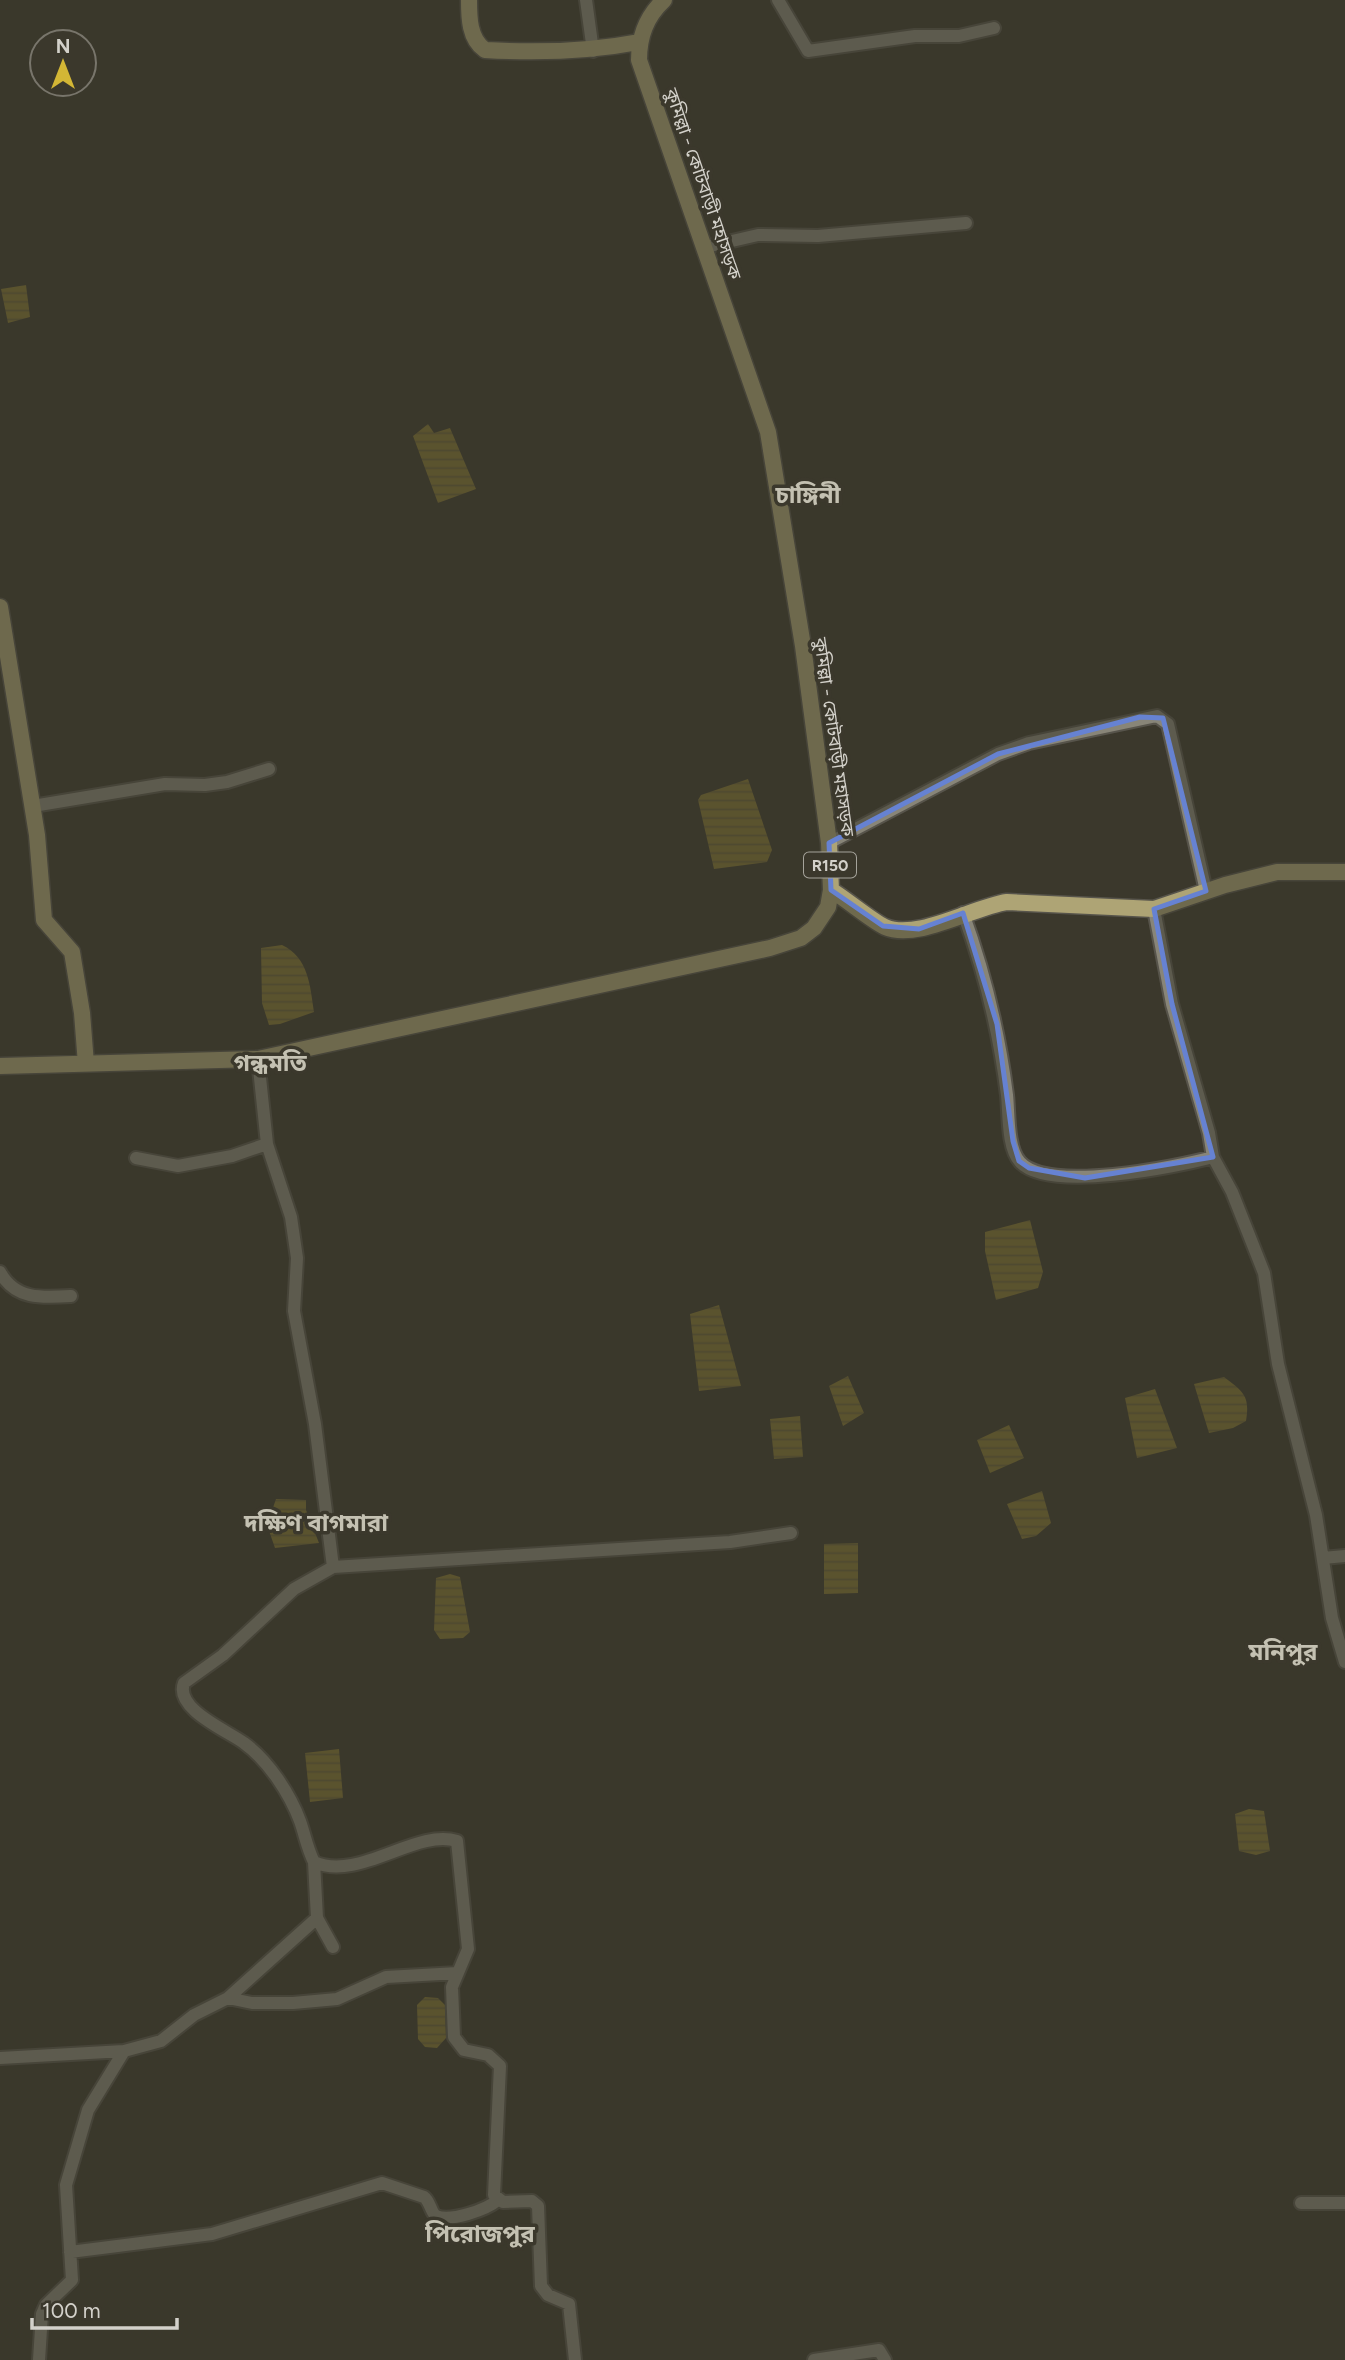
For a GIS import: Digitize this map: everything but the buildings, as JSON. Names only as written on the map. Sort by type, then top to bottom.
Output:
[{"type":"main road","points":[[469,0],[472,31],[479,46],[485,50],[540,53],[593,51],[639,42],[645,24],[664,0]]},
{"type":"main road","name":"কুমিল্লা - কোটবাড়ী মহাসড়ক","points":[[0,1066],[258,1059],[789,943],[810,932],[822,918],[831,890],[829,843],[803,646],[768,432],[639,60],[639,42]]},
{"type":"main road","points":[[0,607],[33,806],[44,920],[49,928],[63,938],[72,952],[82,1013],[86,1064]]},
{"type":"main road","points":[[831,890],[883,926],[893,929],[919,929],[985,905],[1007,902],[1154,909],[1206,891],[1276,873],[1345,872]]},
{"type":"street","points":[[586,0],[593,51]]},
{"type":"street","points":[[778,0],[808,51],[915,36],[959,36],[994,28]]},
{"type":"street","points":[[706,247],[758,235],[818,236],[966,223]]},
{"type":"street","points":[[829,843],[998,754],[1029,743],[1157,716],[1168,724],[1206,891]]},
{"type":"street","points":[[33,806],[165,784],[205,785],[227,782],[270,769]]},
{"type":"street","points":[[1154,909],[1172,1004],[1209,1133],[1213,1157],[1233,1192],[1264,1273],[1278,1364],[1316,1515],[1332,1618],[1345,1662]]},
{"type":"street","points":[[963,913],[997,1024],[1013,1142],[1019,1161],[1029,1168],[1043,1172],[1084,1178],[1213,1157]]},
{"type":"street","points":[[258,1059],[267,1144],[291,1217],[297,1258],[294,1311],[315,1424],[333,1567]]},
{"type":"street","points":[[136,1158],[178,1166],[232,1156],[267,1144]]},
{"type":"street","points":[[0,1272],[7,1285],[25,1295],[42,1298],[71,1296]]},
{"type":"street","points":[[333,1947],[317,1918],[314,1862],[300,1820],[273,1774],[243,1742],[189,1706],[182,1689],[294,1589],[333,1567],[730,1542],[791,1533]]},
{"type":"street","points":[[1324,1558],[1345,1556]]},
{"type":"street","points":[[314,1862],[340,1867],[437,1839],[457,1841],[468,1949],[452,1987],[454,2037],[464,2050],[488,2055],[500,2066],[501,2101],[493,2188],[498,2200]]},
{"type":"street","points":[[0,2058],[124,2051],[161,2041],[194,2015],[228,1998],[317,1918]]},
{"type":"street","points":[[228,1998],[252,2003],[337,1999],[386,1977],[458,1973]]},
{"type":"street","points":[[39,2360],[42,2314],[46,2305],[72,2280],[66,2185],[71,2162],[88,2110],[124,2051]]},
{"type":"street","points":[[70,2252],[212,2234],[382,2183],[424,2197],[433,2213],[439,2216],[469,2214],[489,2207],[498,2200]]},
{"type":"street","points":[[498,2200],[510,2203],[532,2201],[538,2206],[541,2286],[548,2295],[569,2304],[575,2360]]},
{"type":"street","points":[[1301,2203],[1345,2203]]},
{"type":"street","points":[[814,2360],[879,2350],[885,2360]]},
{"type":"highlighted area","points":[[1140,717],[1163,718],[1206,891],[1154,909],[1172,1004],[1213,1157],[1085,1178],[1029,1168],[1019,1161],[1013,1141],[997,1024],[963,913],[919,929],[883,926],[831,890],[829,843],[998,754]]},
{"type":"shaded area","points":[[26,285],[30,317],[8,323],[1,289]]},
{"type":"shaded area","points":[[428,424],[434,433],[450,428],[476,489],[438,503],[413,436]]},
{"type":"shaded area","points":[[748,779],[772,850],[767,862],[714,869],[698,800],[701,795]]},
{"type":"shaded area","points":[[282,945],[298,957],[303,965],[314,1012],[269,1025],[262,1003],[261,948]]},
{"type":"shaded area","points":[[1030,1220],[1043,1272],[1038,1288],[996,1300],[985,1251],[985,1232]]},
{"type":"shaded area","points":[[719,1305],[741,1386],[699,1391],[690,1314]]},
{"type":"shaded area","points":[[848,1376],[864,1413],[843,1426],[829,1386]]},
{"type":"shaded area","points":[[1224,1377],[1244,1395],[1247,1406],[1246,1421],[1233,1428],[1209,1433],[1194,1384]]},
{"type":"shaded area","points":[[1155,1389],[1177,1448],[1137,1458],[1125,1398]]},
{"type":"shaded area","points":[[800,1416],[803,1457],[774,1459],[770,1419]]},
{"type":"shaded area","points":[[1009,1425],[1024,1458],[990,1473],[977,1440]]},
{"type":"shaded area","points":[[1042,1491],[1051,1523],[1036,1536],[1022,1539],[1007,1504]]},
{"type":"shaded area","points":[[276,1499],[306,1500],[306,1510],[319,1543],[275,1548],[267,1525]]},
{"type":"shaded area","points":[[858,1543],[858,1593],[824,1594],[824,1544]]},
{"type":"shaded area","points":[[450,1574],[460,1577],[470,1632],[463,1638],[440,1639],[434,1630],[436,1578]]},
{"type":"shaded area","points":[[339,1749],[343,1798],[310,1802],[305,1753]]},
{"type":"shaded area","points":[[1249,1809],[1264,1811],[1270,1851],[1256,1855],[1239,1851],[1235,1814]]},
{"type":"shaded area","points":[[425,1997],[438,1998],[445,2005],[446,2038],[437,2048],[425,2047],[418,2039],[417,2005]]},
{"type":"district","name":"চাঙ্গিনী","points":[[808,495]]},
{"type":"district","name":"গন্ধমতি","points":[[270,1063]]},
{"type":"district","name":"দক্ষিণ বাগমারা","points":[[316,1523]]},
{"type":"district","name":"মনিপুর","points":[[1283,1652]]},
{"type":"district","name":"পিরোজপুর","points":[[480,2234]]}]
